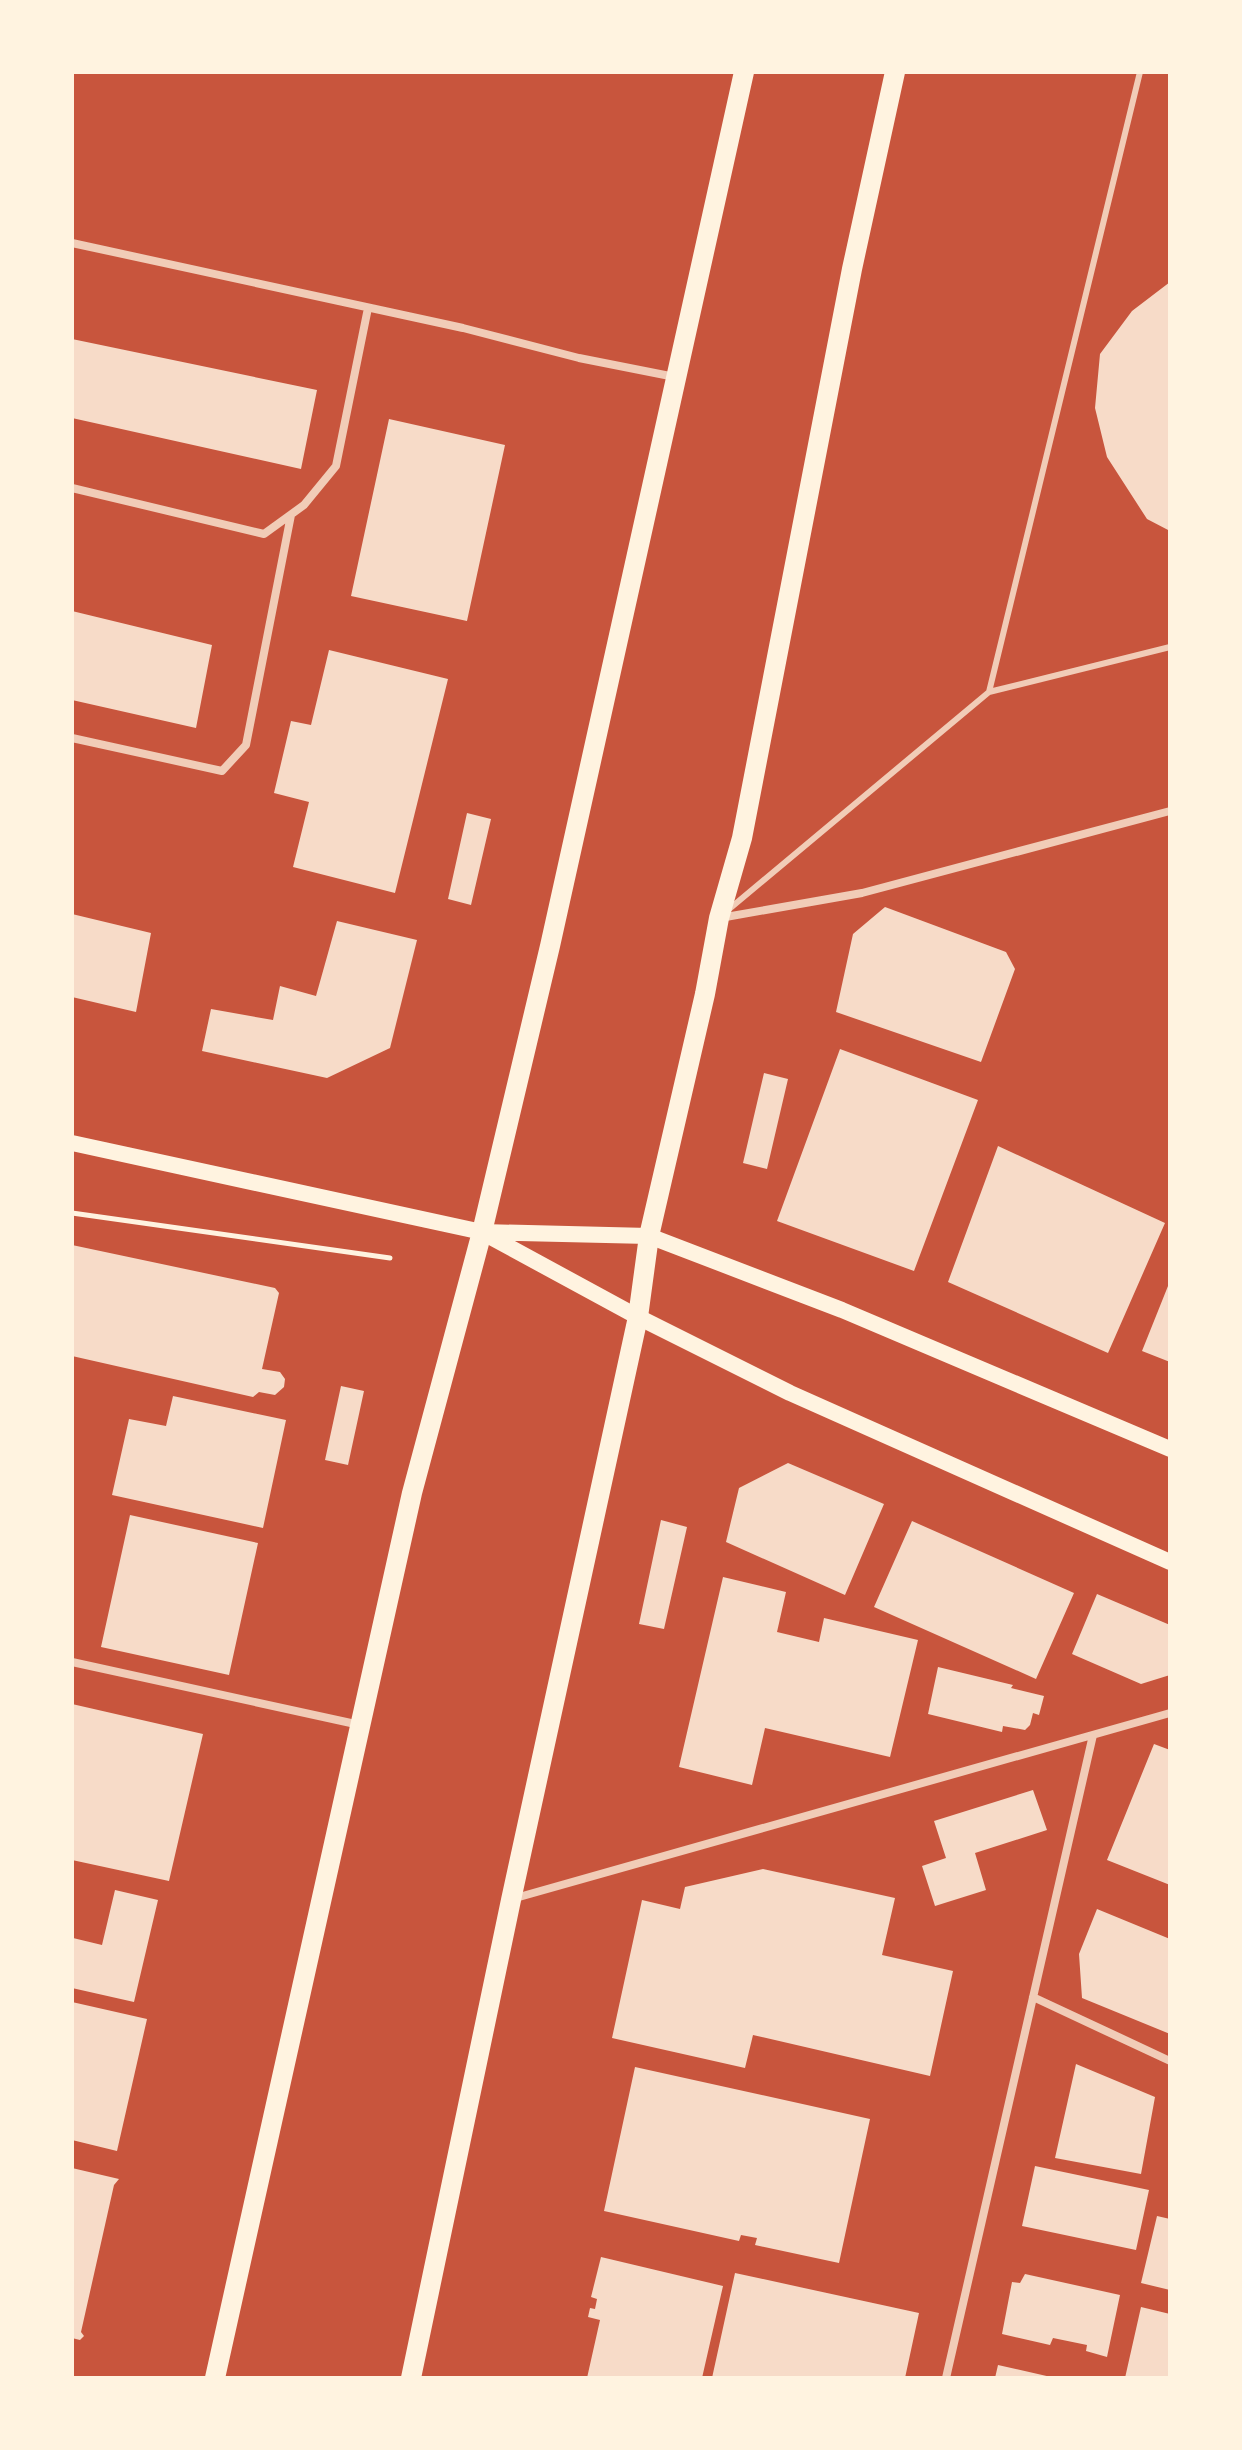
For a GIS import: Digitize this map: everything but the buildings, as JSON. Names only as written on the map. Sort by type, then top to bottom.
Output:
[{"type":"main road","points":[[215,2378],[412,1493],[482,1232],[550,946],[744,72]]},
{"type":"main road","points":[[411,2378],[638,1317],[649,1236],[705,994],[719,918],[742,838],[852,269],[895,72]]},
{"type":"main road","points":[[72,1143],[482,1232],[649,1236],[842,1310],[1170,1449]]},
{"type":"main road","points":[[482,1232],[638,1317],[790,1393],[1170,1562]]},
{"type":"street","points":[[72,243],[463,328],[579,358],[676,377]]},
{"type":"street","points":[[72,488],[264,534],[315,494],[336,466],[368,308]]},
{"type":"street","points":[[72,738],[222,771],[246,745],[291,515]]},
{"type":"street","points":[[719,918],[862,893],[1170,811]]},
{"type":"street","points":[[72,1662],[360,1725]]},
{"type":"street","points":[[511,1900],[1170,1713]]},
{"type":"street","points":[[946,2378],[1093,1735]]},
{"type":"street","points":[[1033,1997],[1170,2061]]},
{"type":"lane","points":[[989,692],[1140,72]]},
{"type":"lane","points":[[719,918],[989,692],[1170,647]]},
{"type":"path","points":[[72,1213],[390,1258]]}]
